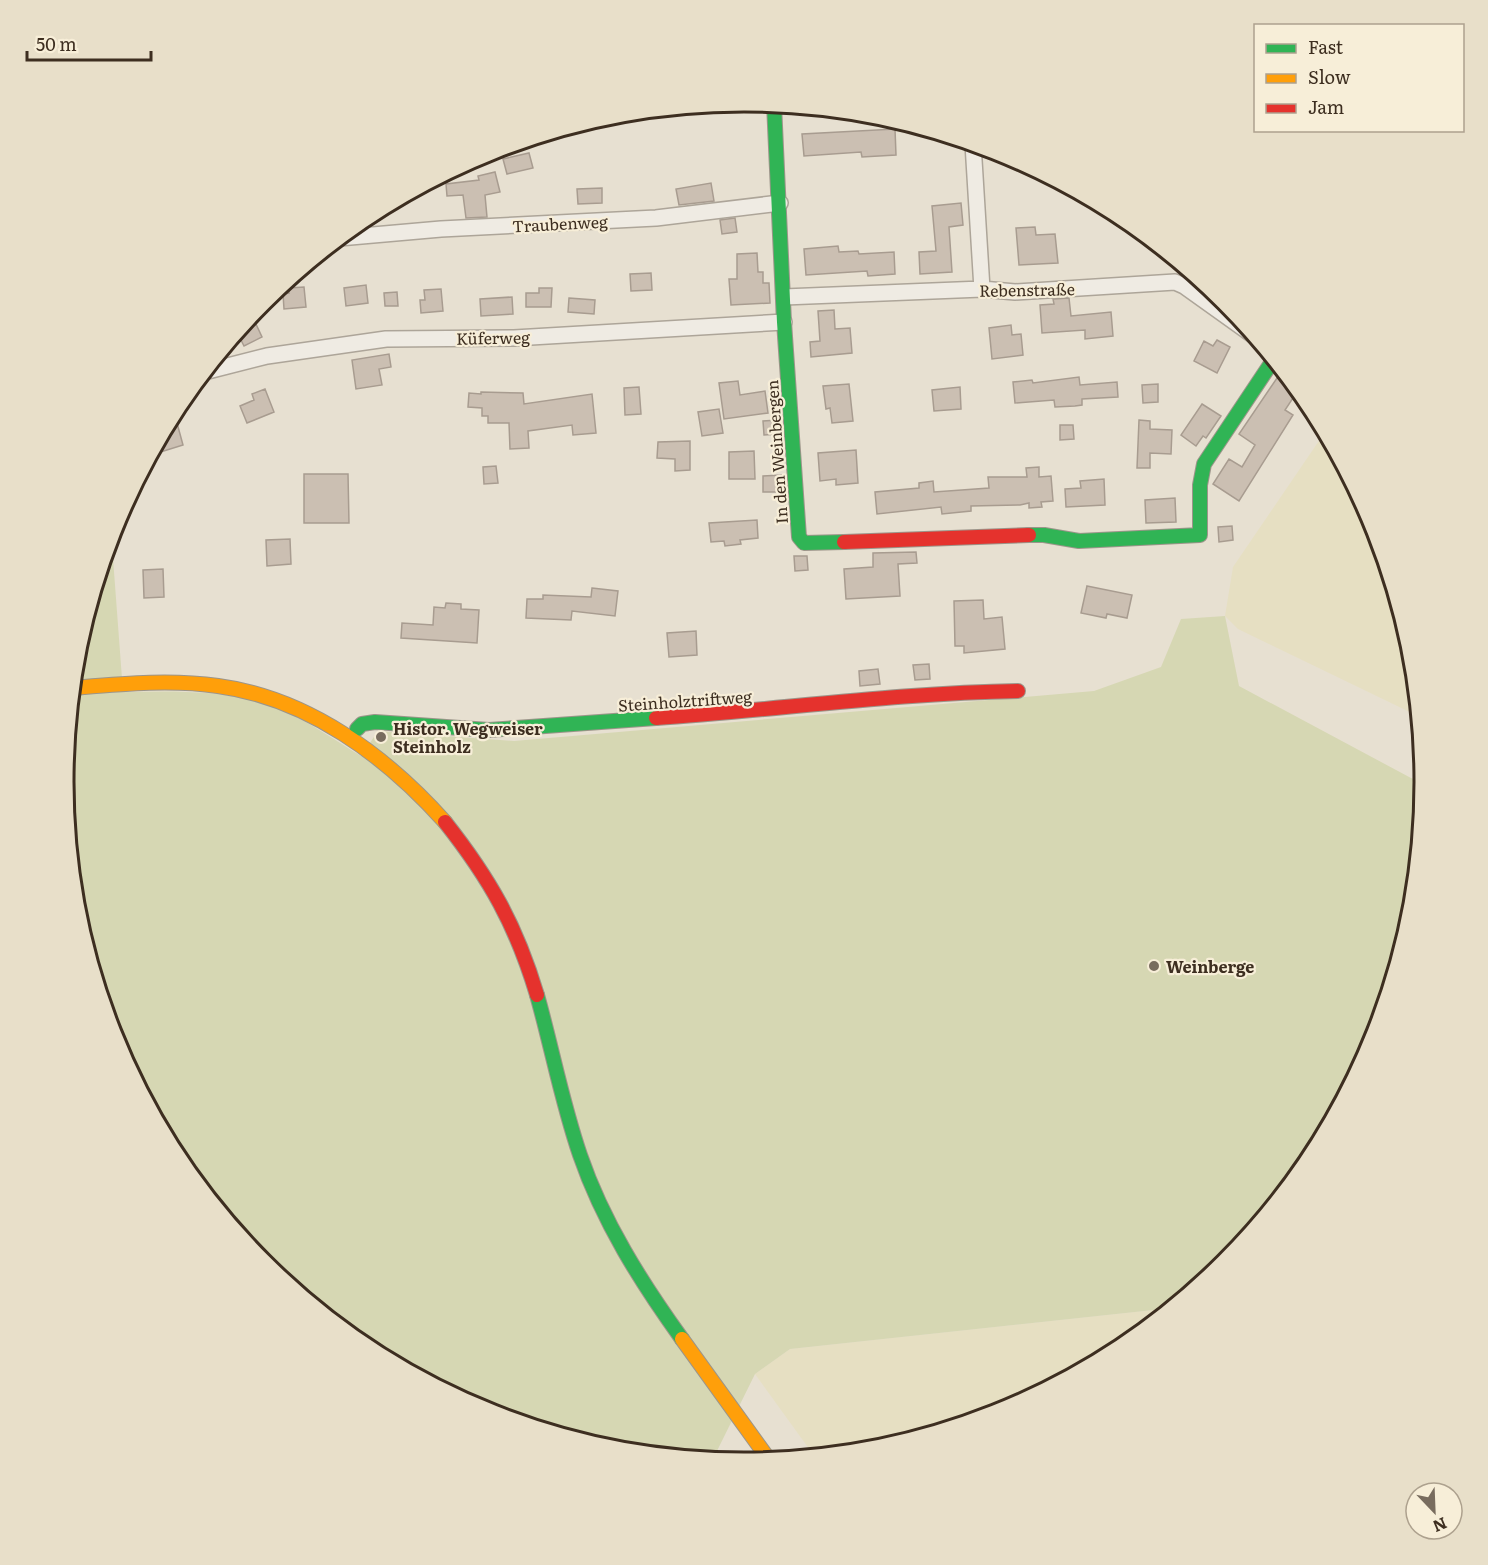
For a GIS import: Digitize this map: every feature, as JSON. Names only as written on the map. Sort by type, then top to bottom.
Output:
[{"type":"street","name":"In den Weinbergen","points":[[775,113],[784,322],[798,533],[800,540],[804,543],[1044,535],[1079,541],[1200,536],[1200,485],[1204,464],[1269,366]]},
{"type":"street","points":[[975,153],[982,290]]},
{"type":"street","name":"Traubenweg","points":[[355,237],[441,229],[656,218],[780,203]]},
{"type":"street","name":"Rebenstraße","points":[[783,297],[982,290],[1015,292],[1175,282],[1184,285],[1223,314]]},
{"type":"street","name":"Küferweg","points":[[216,369],[267,356],[386,339],[514,338],[784,322]]},
{"type":"street","points":[[80,687],[185,682],[238,689],[269,698],[292,707],[331,728],[371,754],[410,785],[438,812],[475,860],[503,905],[520,945],[535,987],[580,1155],[613,1232],[658,1303],[764,1453]]},
{"type":"street","name":"Steinholztriftweg","points":[[357,729],[362,724],[375,722],[489,730],[750,712],[964,692],[1018,691]]},
{"type":"shaded area","points":[[1320,439],[1345,486],[1379,567],[1402,652],[1411,712],[1238,629],[1225,616],[1233,567]]},
{"type":"shaded area","points":[[1158,1310],[1117,1340],[1079,1363],[1001,1402],[918,1430],[875,1440],[810,1450],[755,1374],[790,1349]]},
{"type":"green space","points":[[113,557],[123,692],[205,693],[265,704],[304,721],[361,756],[378,731],[514,741],[1094,691],[1161,667],[1181,619],[1225,616],[1239,686],[1414,779],[1413,826],[1402,913],[1379,998],[1363,1039],[1325,1118],[1302,1155],[1248,1225],[1186,1287],[1158,1310],[790,1349],[755,1374],[716,1452],[656,1447],[613,1440],[528,1417],[447,1384],[371,1340],[302,1287],[240,1225],[212,1191],[163,1118],[125,1039],[96,956],[79,870],[74,782],[79,695],[96,609]]},
{"type":"building","points":[[893,129],[895,130],[896,155],[862,157],[861,152],[804,156],[802,134]]},
{"type":"building","points":[[529,153],[533,168],[507,174],[503,159]]},
{"type":"building","points":[[495,172],[500,192],[485,195],[487,217],[466,218],[463,195],[447,196],[446,184],[479,180],[478,176]]},
{"type":"building","points":[[711,183],[714,201],[679,205],[676,189]]},
{"type":"building","points":[[602,188],[602,203],[578,204],[577,189]]},
{"type":"building","points":[[961,203],[963,225],[949,227],[952,272],[920,274],[919,252],[936,251],[932,206]]},
{"type":"building","points":[[735,218],[737,232],[722,234],[720,220]]},
{"type":"building","points":[[1035,227],[1036,235],[1055,234],[1058,263],[1019,265],[1016,228]]},
{"type":"building","points":[[838,246],[839,252],[858,251],[859,254],[894,252],[895,274],[868,276],[867,271],[806,275],[804,249]]},
{"type":"building","points":[[757,253],[758,272],[763,272],[763,283],[769,283],[770,303],[731,305],[729,279],[737,279],[737,254]]},
{"type":"building","points":[[651,273],[652,290],[631,291],[630,274]]},
{"type":"building","points":[[366,285],[368,303],[346,306],[344,288]]},
{"type":"building","points":[[304,287],[306,307],[284,309],[283,296],[289,293],[292,288]]},
{"type":"building","points":[[539,288],[552,288],[551,307],[526,307],[526,293],[539,293]]},
{"type":"building","points":[[441,289],[443,311],[421,313],[420,300],[425,300],[424,290]]},
{"type":"building","points":[[397,292],[398,306],[385,306],[384,293]]},
{"type":"building","points":[[512,297],[513,314],[481,316],[480,299]]},
{"type":"building","points":[[569,298],[595,300],[594,314],[568,312]]},
{"type":"building","points":[[1069,298],[1071,316],[1111,312],[1113,336],[1085,339],[1085,330],[1042,333],[1040,305],[1054,304],[1053,299]]},
{"type":"building","points":[[834,310],[835,329],[850,328],[852,353],[811,357],[810,342],[820,341],[818,311]]},
{"type":"building","points":[[256,323],[262,337],[244,346],[241,339]]},
{"type":"building","points":[[1011,325],[1012,335],[1021,334],[1023,355],[992,359],[989,328]]},
{"type":"building","points":[[1217,340],[1230,347],[1217,373],[1194,361],[1204,341],[1213,346]]},
{"type":"building","points":[[389,354],[391,367],[379,369],[382,385],[356,389],[352,360]]},
{"type":"building","points":[[1079,377],[1080,385],[1117,382],[1118,397],[1082,399],[1082,405],[1075,406],[1055,407],[1054,400],[1015,403],[1013,382],[1032,380],[1033,383]]},
{"type":"building","points":[[1277,378],[1281,381],[1293,398],[1285,410],[1293,415],[1239,501],[1213,484],[1229,459],[1242,467],[1255,445],[1239,434]]},
{"type":"building","points":[[738,381],[740,395],[765,391],[768,413],[724,419],[719,383]]},
{"type":"building","points":[[849,384],[853,421],[832,423],[830,408],[826,409],[823,386]]},
{"type":"building","points":[[1158,384],[1158,402],[1143,403],[1142,385]]},
{"type":"building","points":[[639,387],[641,414],[625,415],[624,388]]},
{"type":"building","points":[[960,387],[961,409],[934,411],[932,390]]},
{"type":"building","points":[[265,389],[274,412],[247,423],[240,406],[254,400],[252,394]]},
{"type":"building","points":[[481,392],[523,393],[524,404],[592,394],[596,433],[573,435],[572,425],[528,431],[529,448],[510,449],[509,423],[488,423],[488,416],[482,416],[482,408],[468,407],[469,393],[481,394]]},
{"type":"building","points":[[1202,404],[1221,416],[1206,438],[1203,436],[1196,446],[1181,435]]},
{"type":"building","points":[[719,409],[723,433],[702,436],[698,412]]},
{"type":"building","points":[[778,420],[779,434],[764,435],[763,421]]},
{"type":"building","points":[[1139,420],[1150,421],[1150,429],[1172,430],[1171,454],[1150,453],[1150,468],[1137,468]]},
{"type":"building","points":[[177,424],[183,445],[160,452]]},
{"type":"building","points":[[1060,425],[1073,425],[1074,439],[1060,440]]},
{"type":"building","points":[[690,441],[690,470],[675,471],[675,459],[657,458],[658,442]]},
{"type":"building","points":[[856,450],[858,483],[836,485],[836,479],[820,481],[818,453]]},
{"type":"building","points":[[754,451],[755,479],[729,479],[729,452]]},
{"type":"building","points":[[496,466],[498,483],[484,484],[483,467]]},
{"type":"building","points":[[1039,467],[1039,477],[1051,476],[1053,501],[1041,502],[1042,507],[1029,508],[1029,503],[971,506],[971,511],[942,514],[941,507],[877,514],[875,492],[919,488],[919,483],[933,481],[934,492],[989,488],[988,477],[1027,477],[1026,468]]},
{"type":"building","points":[[304,474],[348,474],[349,523],[304,523]]},
{"type":"building","points":[[782,475],[783,492],[763,492],[763,476]]},
{"type":"building","points":[[1104,479],[1105,505],[1066,507],[1065,489],[1081,488],[1080,481]]},
{"type":"building","points":[[1175,498],[1176,522],[1146,523],[1145,500]]},
{"type":"building","points":[[757,520],[758,538],[740,540],[741,544],[725,546],[724,541],[711,542],[709,523]]},
{"type":"building","points":[[1232,526],[1233,540],[1219,542],[1218,527]]},
{"type":"building","points":[[290,539],[291,564],[267,566],[266,540]]},
{"type":"building","points":[[916,552],[917,563],[898,564],[900,596],[846,599],[844,569],[873,567],[873,553]]},
{"type":"building","points":[[794,556],[807,556],[808,570],[795,571]]},
{"type":"building","points":[[163,569],[164,597],[144,598],[143,570]]},
{"type":"building","points":[[1087,586],[1132,595],[1127,618],[1107,614],[1106,618],[1081,613]]},
{"type":"building","points":[[592,588],[618,591],[615,616],[572,611],[571,620],[526,618],[527,599],[543,599],[543,595],[591,597]]},
{"type":"building","points":[[983,600],[984,619],[1002,617],[1005,649],[964,653],[964,646],[955,646],[954,601]]},
{"type":"building","points":[[446,603],[461,604],[461,609],[479,610],[477,643],[401,638],[402,623],[433,625],[434,607],[445,608]]},
{"type":"building","points":[[696,631],[697,655],[669,657],[667,633]]},
{"type":"building","points":[[929,664],[930,679],[915,680],[913,665]]},
{"type":"building","points":[[878,669],[880,684],[860,686],[859,671]]},
{"type":"traffic: fast","points":[[774,113],[784,322],[799,537],[804,543],[844,542]]},
{"type":"traffic: fast","points":[[1029,535],[1079,541],[1200,535],[1200,485],[1204,464],[1269,366]]},
{"type":"traffic: fast","points":[[357,729],[362,724],[375,722],[489,730],[656,718]]},
{"type":"traffic: fast","points":[[537,995],[568,1116],[589,1180],[624,1251],[682,1339]]},
{"type":"traffic: slow","points":[[80,687],[145,683],[200,684],[251,693],[283,703],[314,717],[371,753],[422,798],[445,822]]},
{"type":"traffic: slow","points":[[682,1339],[764,1453]]},
{"type":"traffic: jam","points":[[844,542],[1029,535]]},
{"type":"traffic: jam","points":[[656,718],[882,698],[1018,691]]},
{"type":"traffic: jam","points":[[445,822],[475,863],[500,904],[520,946],[537,995]]},
{"type":"place","name":"Histor. Wegweiser Steinholz","points":[[381,737]]},
{"type":"place","name":"Weinberge","points":[[1154,966]]}]
